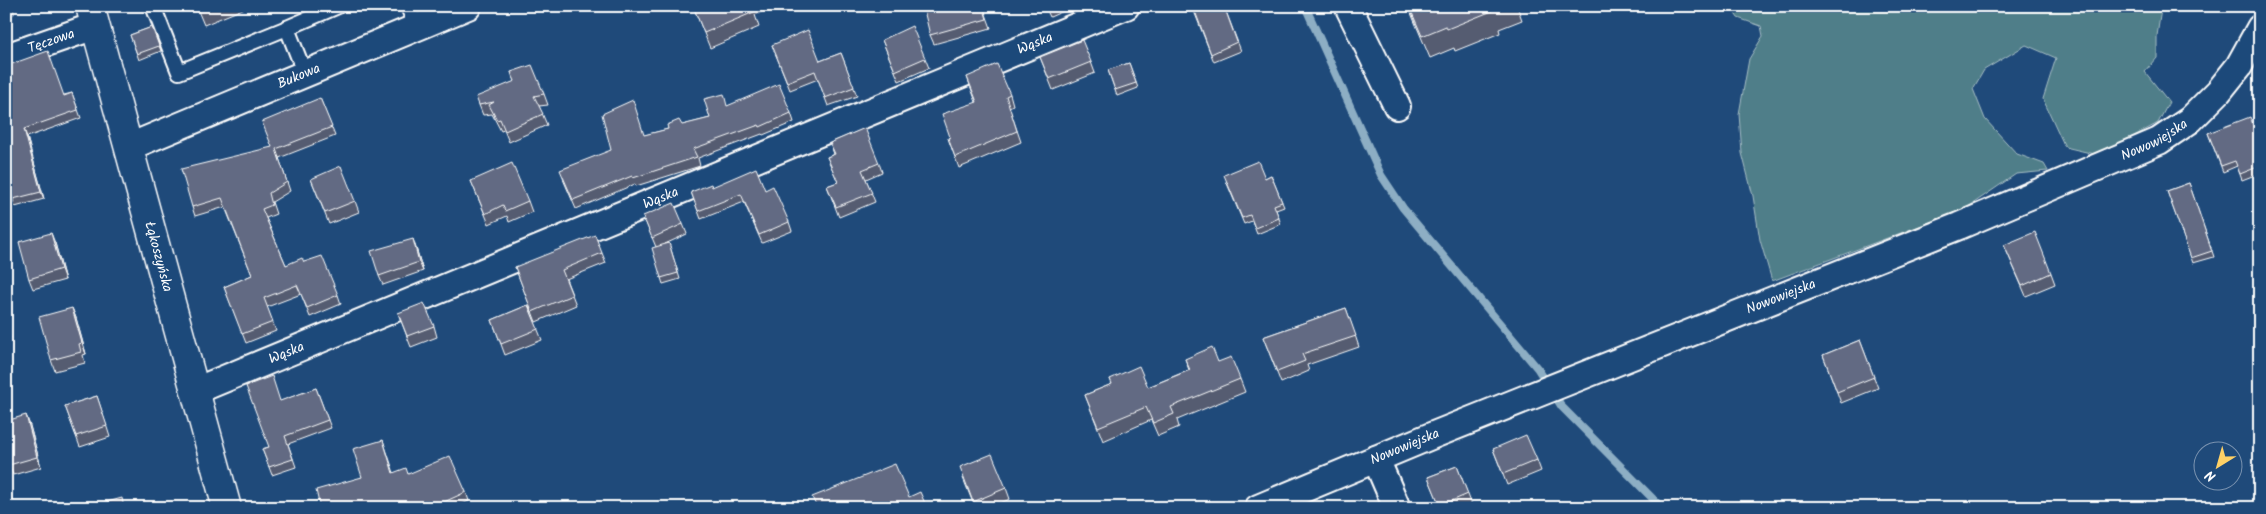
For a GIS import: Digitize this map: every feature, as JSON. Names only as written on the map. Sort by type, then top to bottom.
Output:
[{"type":"street","name":"Bukowa","points":[[129,147],[305,74],[412,17],[468,6]]},
{"type":"street","name":"Wąska","points":[[195,391],[1126,6]]},
{"type":"street","points":[[1348,6],[1397,106]]},
{"type":"street","name":"Łąkoszyńska","points":[[92,16],[227,508]]},
{"type":"street","name":"Tęczowa","points":[[6,57],[92,16]]},
{"type":"street","name":"Nowowiejska","points":[[1258,508],[1959,226],[2159,141],[2190,120],[2249,59],[2260,28]]},
{"type":"street","points":[[1376,459],[1397,508]]},
{"type":"lane","points":[[154,6],[179,72],[338,6]]},
{"type":"lane","points":[[287,28],[305,74]]},
{"type":"green space","points":[[1730,6],[2160,6],[2157,58],[2145,72],[2169,102],[2158,123],[2099,155],[2065,147],[2043,99],[2056,58],[2026,45],[1984,70],[1973,89],[1985,119],[2017,154],[2044,164],[2048,171],[2016,174],[1965,209],[1772,281],[1760,240],[1753,196],[1742,153],[1739,114],[1749,59],[1763,36],[1761,26],[1738,18]]},
{"type":"building","points":[[197,6],[208,6],[198,10]]},
{"type":"building","points":[[693,6],[752,6],[754,12],[704,33]]},
{"type":"building","points":[[923,6],[983,6],[987,19],[930,35]]},
{"type":"building","points":[[1193,6],[1224,6],[1237,42],[1211,54]]},
{"type":"building","points":[[1409,6],[1493,6],[1490,7],[1492,11],[1447,29],[1446,26],[1422,36]]},
{"type":"building","points":[[912,26],[925,58],[895,71],[882,40]]},
{"type":"building","points":[[152,27],[159,46],[137,54],[130,35]]},
{"type":"building","points":[[808,30],[820,61],[841,53],[854,87],[825,98],[815,71],[787,82],[772,45]]},
{"type":"building","points":[[1082,40],[1091,62],[1049,79],[1040,57]]},
{"type":"building","points":[[48,51],[64,96],[72,93],[78,110],[24,129],[41,192],[13,199],[6,177],[6,66]]},
{"type":"building","points":[[1129,63],[1136,83],[1115,90],[1108,70]]},
{"type":"building","points":[[997,64],[1010,94],[1006,96],[1017,131],[955,157],[942,114],[977,102],[967,77]]},
{"type":"building","points":[[532,65],[544,94],[534,96],[543,114],[505,131],[500,119],[497,120],[489,105],[494,102],[479,105],[476,97],[515,81],[511,72]]},
{"type":"building","points":[[779,84],[791,113],[760,127],[759,125],[693,149],[697,157],[633,178],[632,176],[573,200],[560,170],[611,150],[602,114],[633,100],[644,135],[668,129],[667,125],[679,120],[682,125],[710,118],[704,99],[724,94],[727,106]]},
{"type":"building","points":[[320,98],[332,127],[276,149],[287,182],[269,193],[272,205],[262,209],[286,265],[302,258],[304,262],[322,256],[338,295],[307,308],[297,285],[264,298],[273,322],[242,334],[224,287],[252,275],[222,198],[192,207],[181,169],[272,147],[262,122]]},
{"type":"building","points":[[2250,117],[2260,141],[2260,166],[2240,174],[2235,161],[2221,166],[2208,133]]},
{"type":"building","points":[[865,128],[879,163],[862,170],[872,193],[836,207],[827,186],[838,182],[827,157],[835,154],[830,143]]},
{"type":"building","points":[[1258,161],[1265,178],[1271,175],[1282,202],[1274,205],[1279,218],[1255,228],[1250,215],[1242,218],[1224,175]]},
{"type":"building","points":[[512,163],[528,201],[505,211],[503,205],[485,214],[471,181]]},
{"type":"building","points":[[341,166],[355,201],[325,213],[311,179]]},
{"type":"building","points":[[756,168],[765,190],[773,186],[789,222],[759,235],[741,194],[698,211],[691,192],[711,184],[712,187]]},
{"type":"building","points":[[2189,183],[2212,251],[2191,258],[2167,191]]},
{"type":"building","points":[[674,203],[683,224],[652,238],[643,216]]},
{"type":"building","points":[[2035,232],[2051,273],[2022,286],[2004,245]]},
{"type":"building","points":[[51,233],[61,269],[29,279],[19,242]]},
{"type":"building","points":[[595,235],[602,253],[562,270],[572,295],[532,312],[515,267]]},
{"type":"building","points":[[413,239],[419,262],[379,276],[371,251]]},
{"type":"building","points":[[669,243],[678,273],[661,278],[652,248]]},
{"type":"building","points":[[424,303],[434,326],[407,336],[398,313]]},
{"type":"building","points":[[528,305],[538,329],[501,344],[492,320]]},
{"type":"building","points":[[72,308],[82,343],[79,344],[81,352],[51,360],[39,317]]},
{"type":"building","points":[[1346,308],[1356,336],[1302,354],[1305,361],[1277,372],[1263,337]]},
{"type":"building","points":[[1860,340],[1874,377],[1837,392],[1823,355]]},
{"type":"building","points":[[1212,347],[1218,362],[1231,357],[1240,379],[1171,407],[1174,414],[1153,423],[1146,407],[1098,427],[1085,395],[1112,384],[1110,379],[1139,366],[1148,387],[1190,370],[1185,359]]},
{"type":"building","points":[[272,376],[280,401],[316,388],[328,420],[285,436],[293,459],[269,467],[262,449],[269,447],[246,386]]},
{"type":"building","points":[[97,396],[107,426],[76,436],[65,406]]},
{"type":"building","points":[[26,415],[37,457],[9,465],[6,454],[6,421]]},
{"type":"building","points":[[1526,435],[1537,460],[1503,474],[1493,449]]},
{"type":"building","points":[[383,440],[393,473],[406,468],[408,474],[450,456],[466,492],[431,508],[320,508],[316,490],[362,477],[353,449]]},
{"type":"building","points":[[992,454],[1006,488],[973,502],[960,467]]},
{"type":"building","points":[[895,464],[909,497],[920,492],[927,508],[817,508],[812,497]]},
{"type":"building","points":[[1457,466],[1468,494],[1440,506],[1428,477]]},
{"type":"building","points":[[6,497],[9,508],[6,508]]},
{"type":"building","points":[[122,498],[124,508],[89,508],[89,507]]},
{"type":"building","points":[[1359,503],[1361,508],[1347,508]]},
{"type":"waterway","points":[[1305,6],[1381,175],[1403,208],[1538,369],[1562,407],[1662,508]]}]
